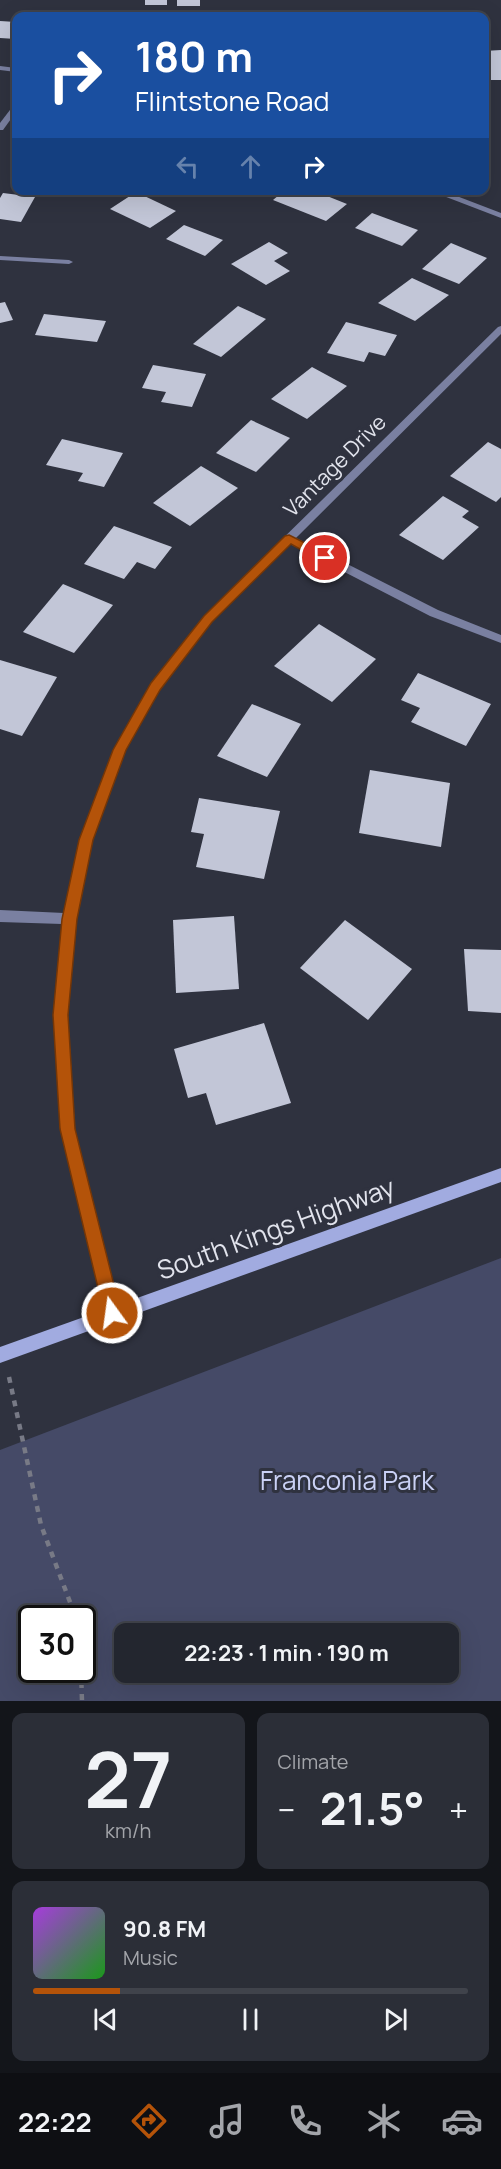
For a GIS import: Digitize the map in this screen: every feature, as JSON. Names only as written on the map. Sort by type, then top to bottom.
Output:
[{"type":"main road","name":"South Kings Highway","points":[[2,1354],[501,1175]]},
{"type":"street","points":[[0,128],[12,113]]},
{"type":"street","points":[[445,195],[501,216]]},
{"type":"street","points":[[0,258],[69,262]]},
{"type":"street","name":"Vantage Drive","points":[[112,1313],[68,1129],[61,1015],[69,919],[86,840],[120,750],[155,687],[208,619],[501,329]]},
{"type":"street","points":[[289,539],[434,613],[501,639]]},
{"type":"street","points":[[0,916],[69,919]]},
{"type":"path","points":[[2,1354],[41,1525],[71,1605]]},
{"type":"path","points":[[81,1683],[82,1701]]},
{"type":"green space","name":"Franconia Park","points":[[501,1258],[501,1701],[0,1701],[0,1450]]},
{"type":"building","points":[[145,0],[167,0],[167,5],[145,5]]},
{"type":"building","points":[[177,0],[200,0],[200,6],[177,6]]},
{"type":"building","points":[[0,21],[12,22],[12,39],[0,38]]},
{"type":"building","points":[[501,50],[501,80],[489,80],[489,51]]},
{"type":"building","points":[[3,193],[35,197],[21,222],[0,219],[0,198]]},
{"type":"building","points":[[131,195],[142,195],[176,211],[150,228],[110,209]]},
{"type":"building","points":[[279,195],[324,195],[347,204],[326,221],[273,200]]},
{"type":"building","points":[[372,213],[418,230],[402,246],[355,228]]},
{"type":"building","points":[[184,225],[223,240],[205,256],[166,239]]},
{"type":"building","points":[[269,242],[288,253],[274,261],[290,271],[266,285],[231,264]]},
{"type":"building","points":[[451,243],[487,258],[459,284],[422,269]]},
{"type":"building","points":[[412,278],[449,295],[415,321],[378,303]]},
{"type":"building","points":[[5,302],[13,320],[0,323],[0,303]]},
{"type":"building","points":[[238,306],[266,319],[221,357],[193,344]]},
{"type":"building","points":[[44,314],[106,321],[97,342],[35,335]]},
{"type":"building","points":[[346,322],[397,335],[385,356],[369,352],[364,362],[327,353]]},
{"type":"building","points":[[153,365],[206,374],[192,407],[161,402],[166,392],[142,388]]},
{"type":"building","points":[[312,367],[347,386],[307,419],[271,399]]},
{"type":"building","points":[[251,420],[290,438],[256,472],[216,453]]},
{"type":"building","points":[[62,439],[123,453],[104,487],[78,481],[83,473],[46,465]]},
{"type":"building","points":[[488,442],[501,449],[501,497],[496,502],[450,476]]},
{"type":"building","points":[[201,466],[238,488],[190,526],[153,503]]},
{"type":"building","points":[[443,496],[469,511],[462,517],[479,527],[443,560],[399,535]]},
{"type":"building","points":[[114,526],[172,547],[155,569],[137,562],[124,579],[84,564]]},
{"type":"building","points":[[63,584],[113,605],[74,653],[23,632]]},
{"type":"building","points":[[319,624],[376,659],[332,702],[274,666]]},
{"type":"building","points":[[0,660],[57,677],[22,736],[0,729]]},
{"type":"building","points":[[418,673],[491,704],[466,746],[411,722],[420,708],[401,700]]},
{"type":"building","points":[[252,704],[301,724],[267,777],[217,756]]},
{"type":"building","points":[[370,770],[450,783],[441,847],[359,833]]},
{"type":"building","points":[[199,798],[280,811],[264,879],[196,867],[204,834],[191,832]]},
{"type":"building","points":[[234,916],[239,989],[176,993],[173,920]]},
{"type":"building","points":[[345,920],[412,969],[368,1020],[300,968]]},
{"type":"building","points":[[464,949],[501,950],[501,1013],[468,1011]]},
{"type":"building","points":[[264,1023],[291,1103],[216,1125],[206,1093],[188,1098],[174,1049]]},
{"type":"route","points":[[112,1313],[68,1129],[61,1015],[69,919],[86,840],[131,727],[155,687],[208,619],[289,539],[325,558]]}]
